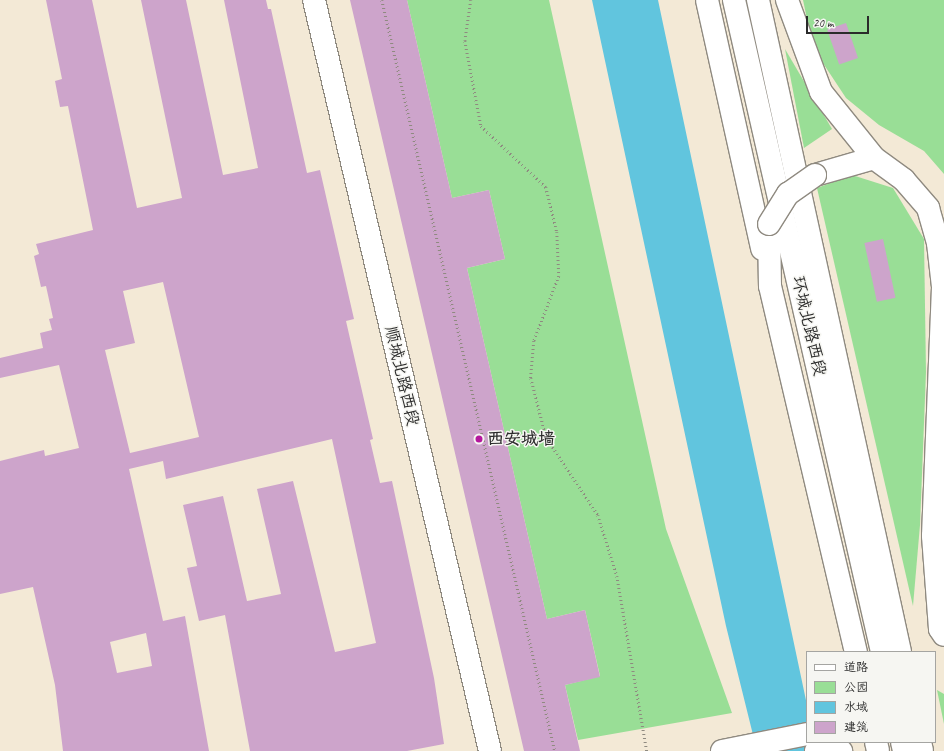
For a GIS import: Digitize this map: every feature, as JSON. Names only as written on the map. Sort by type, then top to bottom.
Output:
[{"type":"main road","name":"顺城北路西段","points":[[314,0],[490,751]]},
{"type":"main road","points":[[707,0],[770,286],[856,651]]},
{"type":"main road","name":"环城北路西段","points":[[734,0],[882,651]]},
{"type":"main road","name":"环城北路西段","points":[[758,0],[900,651]]},
{"type":"main road","points":[[787,0],[821,92],[874,158],[904,180],[928,208],[938,243],[943,287],[933,536],[940,629],[944,635]]},
{"type":"main road","points":[[770,286],[769,224],[788,194],[815,175],[874,158]]},
{"type":"main road","points":[[848,620],[848,651]]},
{"type":"main road","points":[[726,750],[806,734]]},
{"type":"path","points":[[382,0],[555,751]]},
{"type":"path","points":[[471,0],[465,41],[481,126],[546,187],[555,225],[559,276],[534,341],[531,378],[546,437],[598,515],[617,576],[648,751]]},
{"type":"green space","points":[[407,0],[549,0],[666,529],[732,713],[578,740],[565,685],[600,676],[585,610],[547,619],[467,268],[505,259],[489,190],[452,198]]},
{"type":"green space","points":[[803,0],[944,0],[944,174],[924,151],[879,125],[846,98],[813,48]]},
{"type":"green space","points":[[785,49],[832,129],[804,148]]},
{"type":"green space","points":[[852,175],[893,188],[924,239],[926,372],[920,525],[913,606],[817,188]]},
{"type":"green space","points":[[937,690],[944,694],[944,724]]},
{"type":"water","points":[[592,0],[658,0],[806,700],[806,743],[808,743],[819,751],[757,751],[726,626]]},
{"type":"building","points":[[46,0],[92,0],[137,208],[182,198],[141,0],[186,0],[223,175],[258,168],[224,0],[266,0],[268,9],[271,9],[307,173],[320,170],[354,319],[346,321],[373,439],[370,440],[380,483],[392,481],[434,678],[444,744],[407,751],[250,751],[225,615],[199,621],[187,568],[197,566],[183,505],[223,496],[247,601],[281,594],[257,489],[293,481],[335,652],[376,643],[332,439],[166,479],[163,461],[129,469],[163,621],[185,616],[209,751],[63,751],[55,685],[33,587],[0,594],[0,461],[44,450],[45,456],[79,448],[59,365],[0,378],[0,358],[43,348],[40,333],[52,330],[49,319],[53,318],[46,286],[41,287],[34,256],[39,254],[36,244],[93,230],[68,106],[60,107],[55,81],[62,79]],"holes":[[[163,282],[199,437],[130,453],[105,350],[135,343],[123,291]],[[146,633],[152,666],[117,673],[110,642]]]},
{"type":"building","name":"西安城墙","points":[[350,0],[407,0],[452,198],[489,190],[505,259],[467,268],[547,619],[585,610],[600,677],[565,685],[580,751],[524,751]]},
{"type":"building","points":[[846,23],[858,58],[839,64],[827,30]]},
{"type":"building","points":[[883,239],[895,298],[877,302],[864,243]]},
{"type":"place","name":"西安城墙","points":[[479,439]]}]
